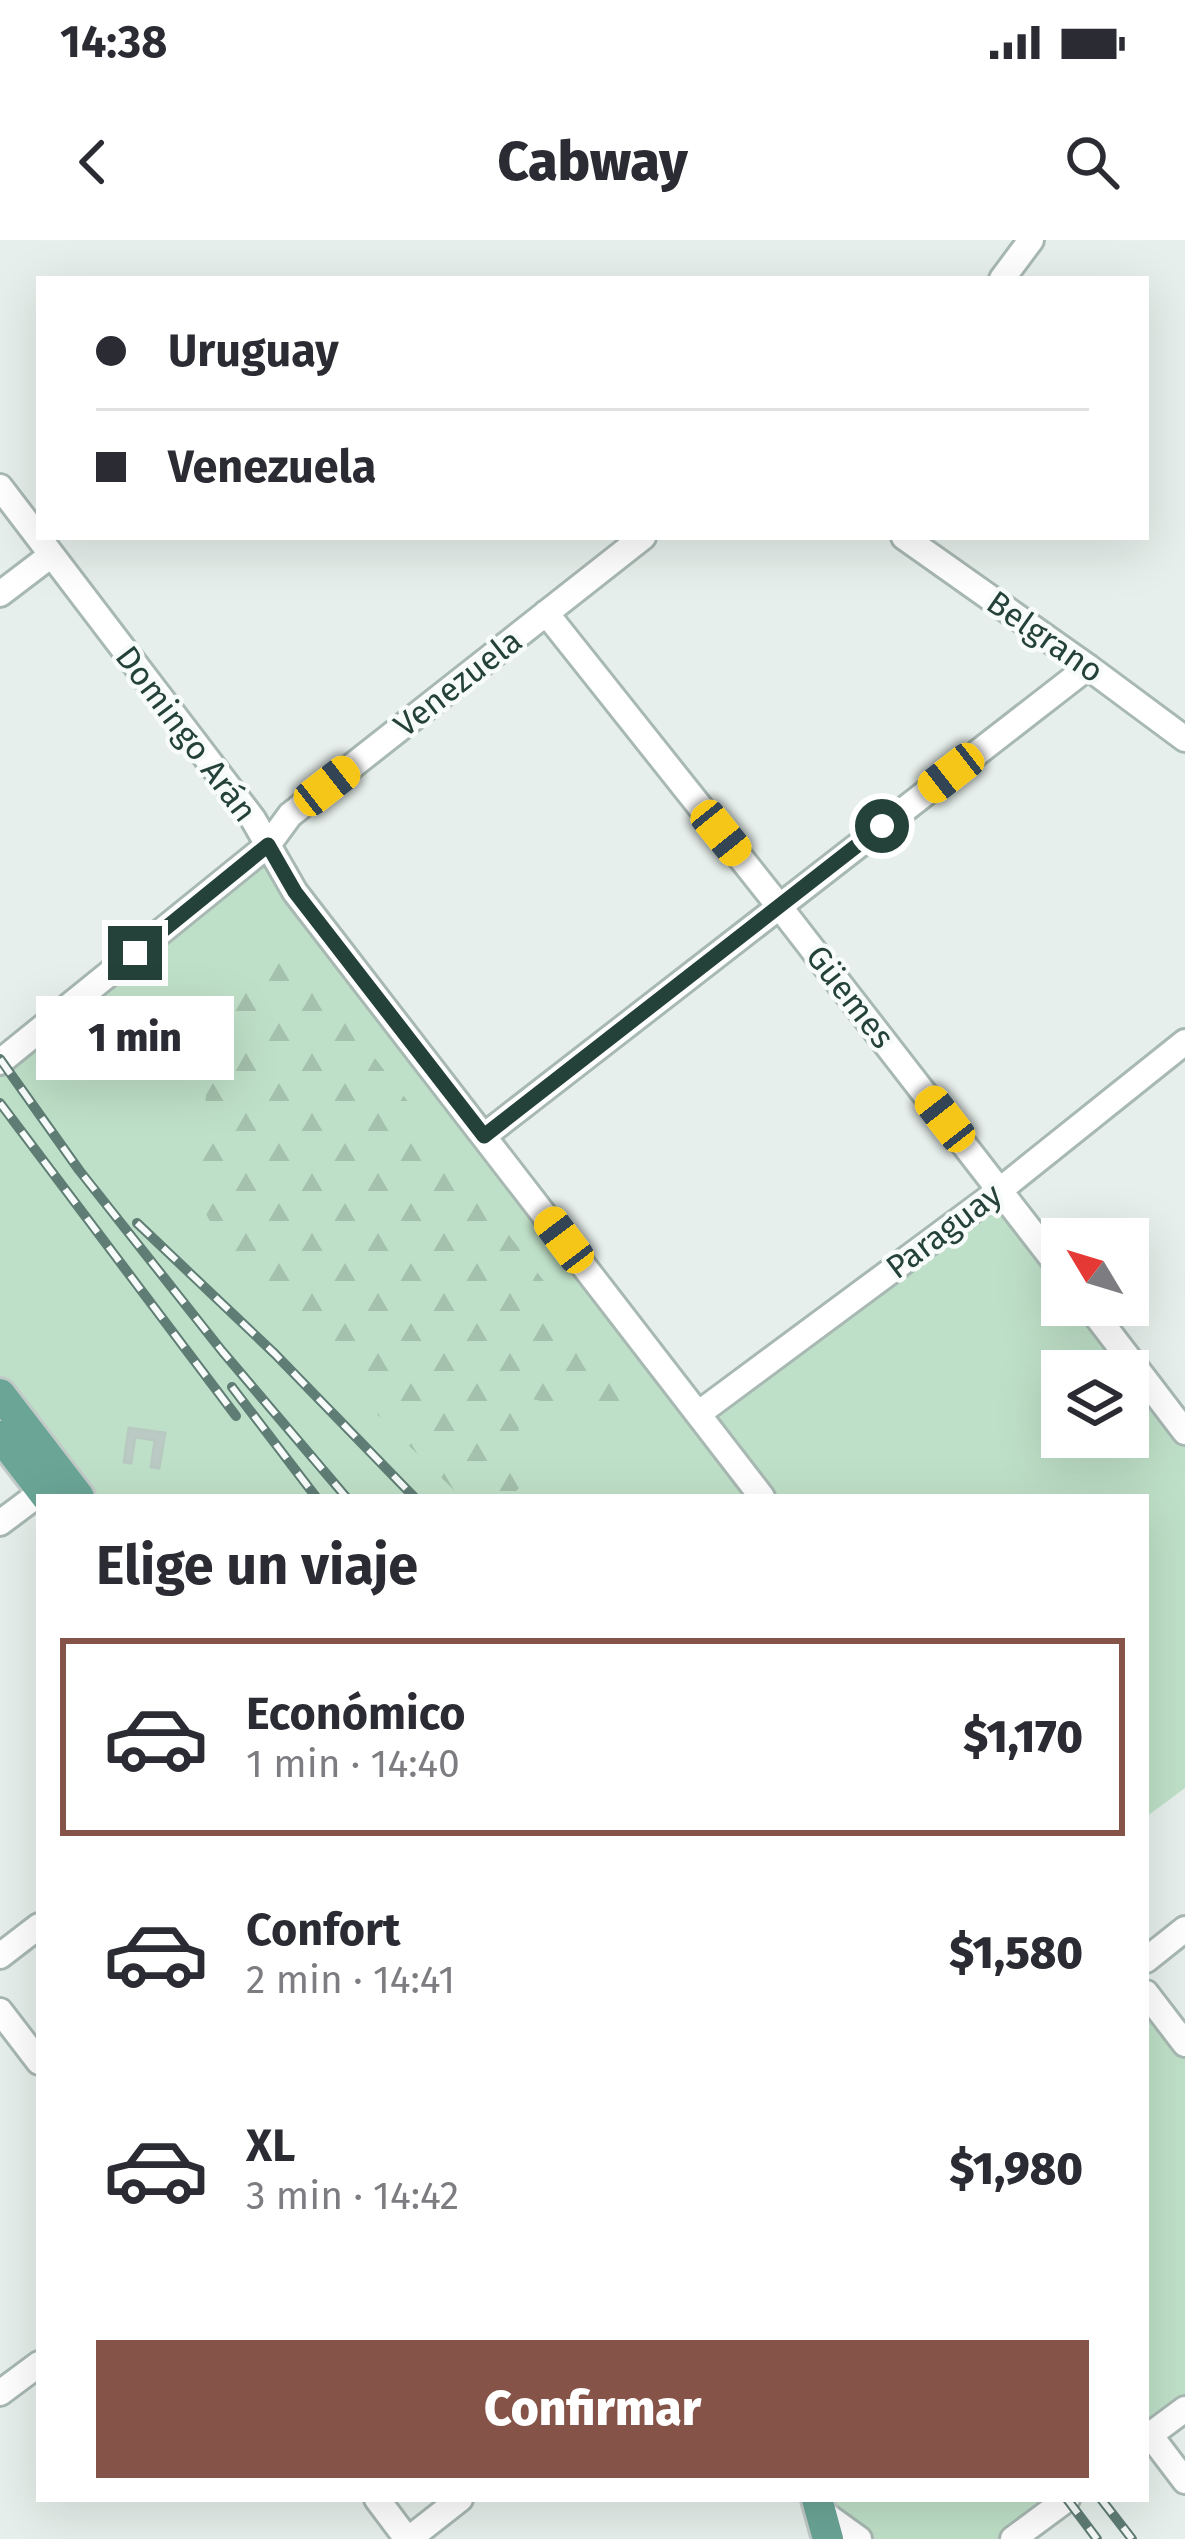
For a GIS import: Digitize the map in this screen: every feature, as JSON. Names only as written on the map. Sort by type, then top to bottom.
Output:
[{"type":"main road","points":[[0,1394],[58,1490]]},
{"type":"main road","points":[[0,1436],[58,1490]]},
{"type":"street","points":[[1004,276],[1030,240]]},
{"type":"street","name":"Domingo Arán","points":[[0,487],[36,537]]},
{"type":"street","name":"Domingo Arán","points":[[38,540],[253,819],[295,892],[760,1494]]},
{"type":"street","name":"Venezuela","points":[[0,1062],[268,845],[290,815],[640,540]]},
{"type":"street","name":"Belgrano","points":[[908,540],[1185,740]]},
{"type":"street","points":[[0,594],[50,556]]},
{"type":"street","name":"Güemes","points":[[545,613],[1041,1244]]},
{"type":"street","points":[[484,1136],[1088,667]]},
{"type":"street","name":"Paraguay","points":[[698,1414],[1000,1190],[1185,1042]]},
{"type":"street","points":[[1104,1326],[1185,1432]]},
{"type":"street","points":[[0,1522],[36,1502]]},
{"type":"street","points":[[0,1956],[36,1928]]},
{"type":"street","points":[[1149,1958],[1185,1929]]},
{"type":"street","points":[[1149,1998],[1185,2044]]},
{"type":"street","points":[[0,2012],[36,2058]]},
{"type":"street","points":[[0,2393],[36,2365]]},
{"type":"street","points":[[1149,2436],[1185,2409]]},
{"type":"street","points":[[1149,2438],[1185,2481]]},
{"type":"street","points":[[378,2502],[408,2539],[456,2502]]},
{"type":"street","points":[[1013,2539],[1063,2502]]},
{"type":"street","points":[[822,2517],[859,2539]]},
{"type":"green space","points":[[268,845],[698,1414],[1000,1190],[1041,1244],[1041,1326],[1104,1326],[1122,1350],[1041,1350],[1041,1458],[1149,1458],[1149,1385],[1185,1432],[1185,1788],[1149,1815],[1149,1494],[77,1494],[0,1394],[0,1062]]},
{"type":"green space","points":[[284,938],[637,1404],[619,1418],[518,1396],[520,1487],[513,1494],[458,1494],[247,1286],[198,1200],[214,988]]},
{"type":"green space","points":[[1149,1997],[1185,2044],[1185,2409],[1149,2436]]},
{"type":"green space","points":[[820,2502],[1063,2502],[1013,2539],[859,2539]]},
{"type":"building","points":[[129,1428],[165,1433],[159,1468],[151,1467],[155,1440],[135,1437],[131,1463],[124,1462]]},
{"type":"railway","points":[[0,1059],[79,1170],[222,1351],[343,1494]]},
{"type":"railway","points":[[0,1103],[236,1416]]},
{"type":"railway","points":[[137,1223],[275,1354],[411,1494]]},
{"type":"railway","points":[[232,1387],[314,1494]]},
{"type":"railway","points":[[1069,2502],[1097,2539]]},
{"type":"railway","points":[[1103,2502],[1132,2539]]},
{"type":"route","points":[[135,953],[268,845],[295,892],[484,1136],[882,826]]}]
